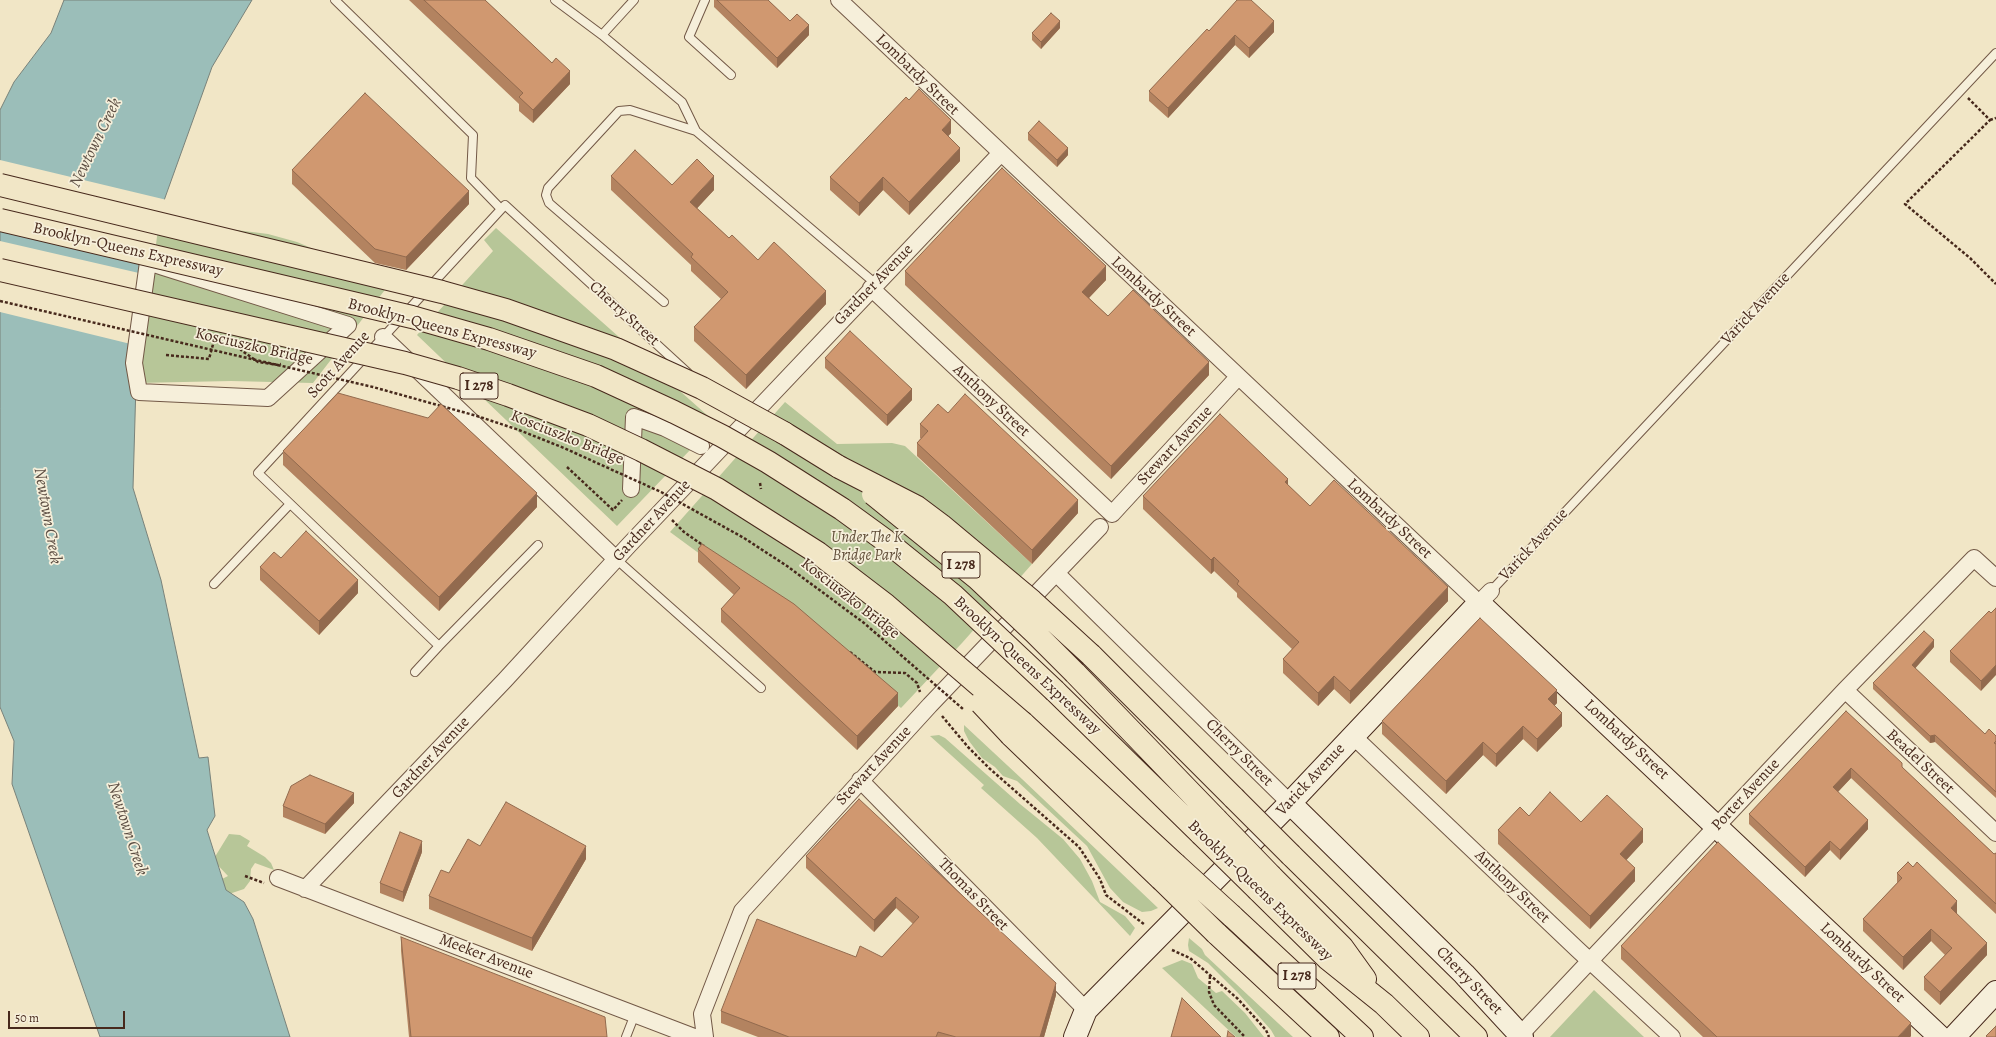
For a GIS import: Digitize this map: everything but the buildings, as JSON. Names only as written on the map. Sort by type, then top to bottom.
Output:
[{"type":"highway","name":"Brooklyn-Queens Expressway","points":[[0,185],[442,292],[533,318],[616,349],[689,382],[761,420],[839,467]]},
{"type":"highway","name":"Brooklyn-Queens Expressway","points":[[0,220],[412,317],[489,339],[596,376],[696,422],[728,439],[842,509],[886,541],[947,590],[994,632],[1055,691],[1209,826]]},
{"type":"highway","name":"I 278","points":[[0,270],[412,365],[458,378],[562,415],[641,450],[742,503],[818,552],[907,623],[1168,871],[1232,916],[1362,1037]]},
{"type":"highway","points":[[839,467],[917,507],[1009,581],[1091,656],[1476,1037]]},
{"type":"highway","name":"I 278","points":[[839,467],[972,574],[1034,632],[1074,673],[1209,826],[1264,883],[1342,947],[1384,1004],[1418,1037]]},
{"type":"highway","points":[[1168,871],[1216,933],[1328,1037]]},
{"type":"main road","name":"Varick Avenue","points":[[1075,1037],[1086,1010],[1290,803],[1485,597]]},
{"type":"main road","name":"Lombardy Street","points":[[1485,597],[1717,826],[1940,1037]]},
{"type":"main road","name":"Cherry Street","points":[[1290,803],[1458,969],[1521,1036]]},
{"type":"main road","points":[[1954,1037],[1996,992]]},
{"type":"street","name":"Lombardy Street","points":[[839,0],[1000,154],[1238,377],[1485,597]]},
{"type":"street","name":"Gardner Avenue","points":[[305,889],[504,680],[743,424],[1000,154]]},
{"type":"street","points":[[148,262],[348,325],[268,398],[139,392],[134,363],[148,262]]},
{"type":"street","name":"Anthony Street","points":[[874,286],[1112,514]]},
{"type":"street","points":[[383,338],[616,559]]},
{"type":"street","name":"Cherry Street","points":[[690,375],[743,424]]},
{"type":"street","name":"Stewart Avenue","points":[[1112,514],[1238,377]]},
{"type":"street","points":[[631,490],[634,417],[665,428],[701,446]]},
{"type":"street","name":"Stewart Avenue","points":[[705,1037],[702,1014],[742,911],[860,780],[1100,527]]},
{"type":"street","name":"Porter Avenue","points":[[1521,1036],[1845,690],[1974,558],[1996,578]]},
{"type":"street","name":"Cherry Street","points":[[1056,573],[1290,803]]},
{"type":"street","name":"Beadel Street","points":[[1845,690],[1996,833]]},
{"type":"street","name":"Anthony Street","points":[[1353,736],[1672,1037]]},
{"type":"street","name":"Thomas Street","points":[[860,780],[1086,1010]]},
{"type":"street","name":"Meeker Avenue","points":[[278,878],[694,1037]]},
{"type":"lane","name":"Cherry Street","points":[[334,0],[473,135],[471,178],[690,375]]},
{"type":"lane","points":[[555,0],[602,35],[682,102],[696,131],[874,286]]},
{"type":"lane","points":[[602,35],[634,0]]},
{"type":"lane","points":[[705,0],[689,37],[731,75]]},
{"type":"lane","name":"Varick Avenue","points":[[1485,597],[1996,53]]},
{"type":"lane","points":[[664,302],[550,203],[546,195],[548,188],[619,111],[630,110],[696,131]]},
{"type":"lane","name":"Scott Avenue","points":[[290,504],[258,473],[503,207]]},
{"type":"lane","points":[[214,584],[290,504],[439,646]]},
{"type":"lane","points":[[415,672],[538,545]]},
{"type":"lane","points":[[616,559],[760,688]]},
{"type":"lane","points":[[626,1037],[635,1014]]},
{"type":"path","points":[[1961,90],[1990,120]]},
{"type":"path","points":[[1996,118],[1990,120],[1905,204],[1970,258],[1996,284]]},
{"type":"path","name":"Kosciuszko Bridge","points":[[0,301],[373,387],[484,418],[564,448],[660,492],[744,538],[787,566],[864,623],[966,712]]},
{"type":"path","points":[[235,339],[242,350],[258,362],[278,365],[285,362]]},
{"type":"path","points":[[567,467],[613,510],[631,490]]},
{"type":"path","points":[[760,483],[761,489]]},
{"type":"path","points":[[1158,938],[1169,949],[1190,958],[1238,999],[1266,1030],[1269,1037]]},
{"type":"path","points":[[1210,975],[1209,992],[1214,1005],[1245,1037]]},
{"type":"green space","points":[[157,220],[268,234],[297,242],[391,282],[313,383],[231,381],[136,383]]},
{"type":"green space","points":[[496,228],[716,423],[617,526],[417,335],[493,251],[484,240]]},
{"type":"green space","name":"Under The K Bridge Park","points":[[785,402],[837,444],[892,443],[905,446],[1032,564],[962,643],[901,708],[844,660],[670,532]]},
{"type":"green space","points":[[964,725],[1158,908],[1151,911],[1142,912],[1123,902],[1110,888],[1087,846],[1017,781],[1003,776],[995,767],[982,758],[969,741],[964,731]]},
{"type":"green space","points":[[939,735],[945,738],[1020,804],[1063,839],[1080,859],[1092,881],[1100,902],[1125,916],[1135,928],[1130,936],[1037,838],[981,788],[984,785],[930,736]]},
{"type":"green space","points":[[229,834],[240,835],[250,841],[247,846],[265,857],[271,863],[274,870],[255,863],[251,869],[250,881],[244,889],[220,897],[216,882],[228,876],[213,860]]},
{"type":"green space","points":[[1189,938],[1202,949],[1205,955],[1293,1037],[1275,1037],[1271,1030],[1238,993],[1208,963],[1189,951]]},
{"type":"green space","points":[[1182,960],[1192,964],[1198,978],[1216,993],[1222,991],[1245,1013],[1264,1037],[1236,1037],[1162,968]]},
{"type":"green space","points":[[1594,990],[1644,1037],[1550,1037]]},
{"type":"water","name":"Newtown Creek","points":[[64,0],[252,0],[212,67],[157,220],[136,383],[133,488],[161,580],[199,758],[208,757],[215,816],[207,830],[226,890],[244,902],[253,919],[290,1037],[100,1037],[12,784],[14,741],[0,707],[0,110],[14,82],[51,33]]},
{"type":"pier","points":[[0,160],[167,200],[159,221],[153,268],[0,231]]},
{"type":"pier","points":[[0,241],[152,276],[143,347],[0,312]]}]
